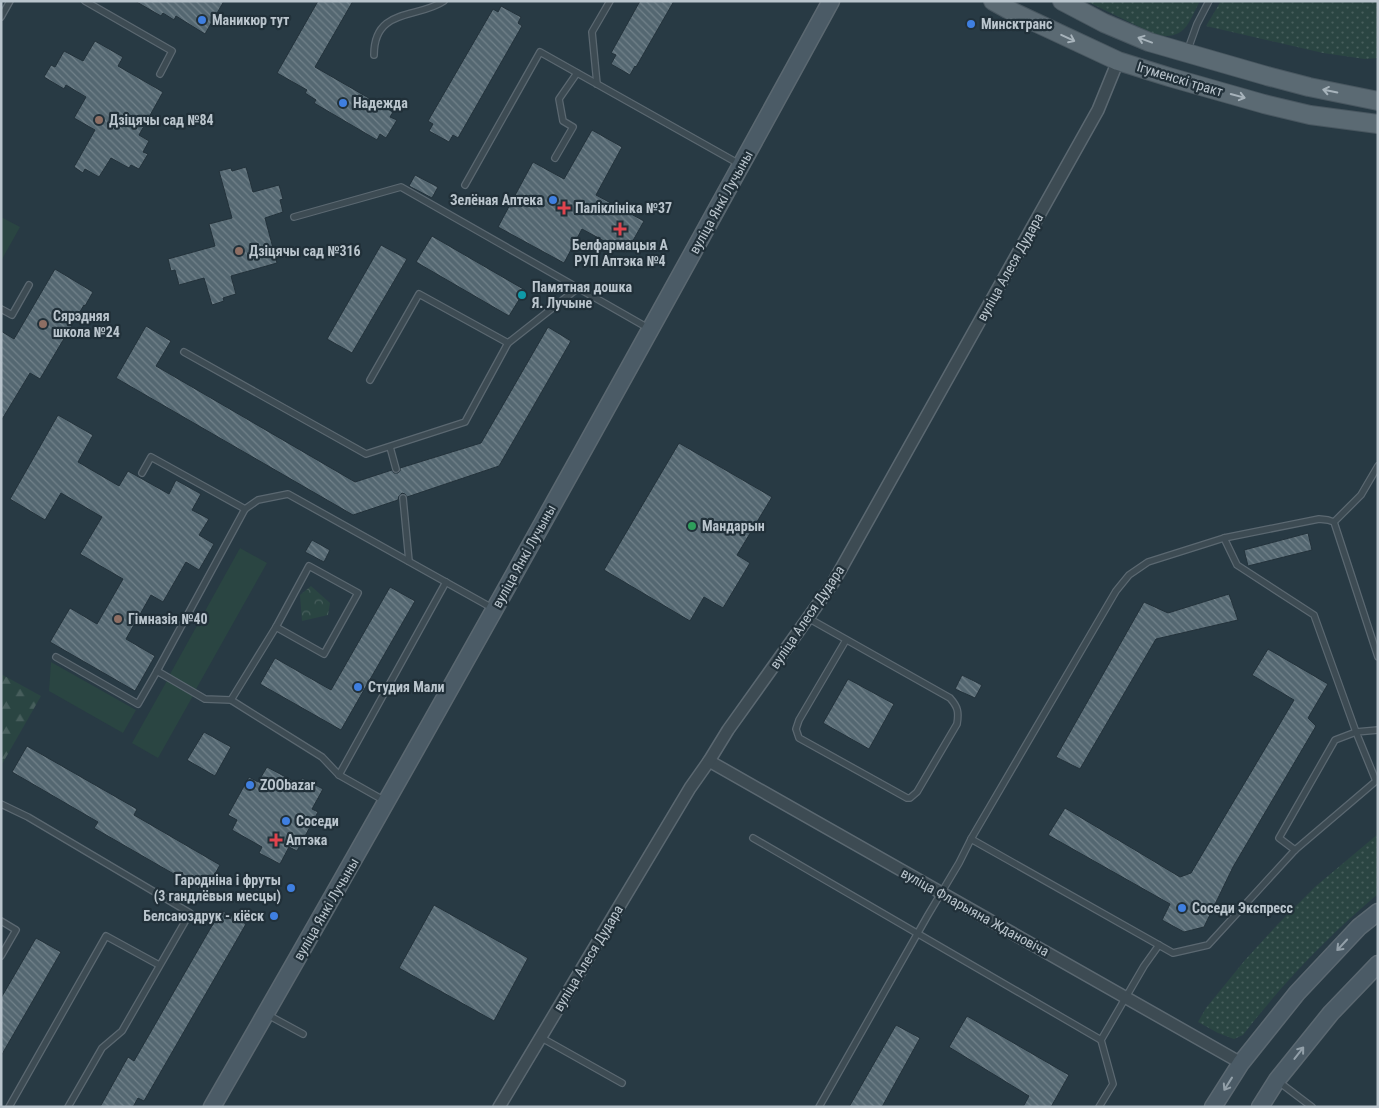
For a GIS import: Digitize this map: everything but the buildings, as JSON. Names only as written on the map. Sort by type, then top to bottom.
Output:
[{"type":"main road","name":"вуліца Янкі Лучыны","points":[[212,1107],[387,802],[742,166],[831,1]]},
{"type":"main road","name":"Ігуменскі тракт","points":[[993,1],[1010,11],[1118,61],[1216,91],[1301,113],[1378,124]]},
{"type":"main road","name":"Ігуменскі тракт","points":[[1062,1],[1104,23],[1149,42],[1310,87],[1378,101]]},
{"type":"main road","points":[[1213,1107],[1241,1063],[1297,993],[1359,927],[1378,912]]},
{"type":"main road","points":[[1260,1107],[1278,1080],[1331,1013],[1378,964]]},
{"type":"street","name":"вуліца Алеся Дудара","points":[[499,1107],[690,788],[728,730],[833,583],[1098,110],[1118,61]]},
{"type":"street","name":"вуліца Фларыяна Ждановіча","points":[[709,761],[1241,1063]]},
{"type":"lane","points":[[1,17],[10,1]]},
{"type":"lane","points":[[85,1],[172,51],[160,74]]},
{"type":"lane","points":[[374,55],[374,45],[380,31],[391,21],[402,15],[437,6],[444,1]]},
{"type":"lane","points":[[597,84],[592,32],[610,1]]},
{"type":"lane","points":[[1187,53],[1197,24],[1209,1]]},
{"type":"lane","points":[[465,185],[540,52],[742,166]]},
{"type":"lane","points":[[555,158],[573,127],[563,121],[559,99],[577,73]]},
{"type":"lane","points":[[294,216],[401,187],[650,330]]},
{"type":"lane","points":[[1,309],[12,315],[29,285]]},
{"type":"lane","points":[[184,352],[366,454],[465,422],[508,344],[578,288]]},
{"type":"lane","points":[[370,380],[418,294],[508,344]]},
{"type":"lane","points":[[390,447],[396,469]]},
{"type":"lane","points":[[142,473],[151,457],[244,509]]},
{"type":"lane","points":[[1334,522],[1361,495],[1378,466]]},
{"type":"lane","points":[[56,657],[138,704],[244,509],[258,500],[288,494],[494,609]]},
{"type":"lane","points":[[403,498],[409,561]]},
{"type":"lane","points":[[819,1107],[971,839],[1116,592],[1129,575],[1148,562],[1224,538],[1319,520],[1334,522]]},
{"type":"lane","points":[[1334,522],[1378,657]]},
{"type":"lane","points":[[971,839],[1173,953],[1208,945],[1295,850],[1376,781],[1356,732],[1314,615],[1237,565],[1224,538]]},
{"type":"lane","points":[[231,700],[276,627],[309,566],[358,594],[324,654],[276,627]]},
{"type":"lane","points":[[339,775],[446,582]]},
{"type":"lane","points":[[808,618],[950,698],[957,706],[959,714],[957,724],[917,792],[910,798],[799,738],[796,729],[799,720],[846,640]]},
{"type":"lane","points":[[157,671],[205,698],[231,700],[322,757],[339,775],[387,802]]},
{"type":"lane","points":[[1295,850],[1279,838],[1335,740],[1356,732],[1378,730]]},
{"type":"lane","points":[[1,804],[28,817],[190,913],[122,1031],[102,1048],[68,1107]]},
{"type":"lane","points":[[753,838],[1102,1040]]},
{"type":"lane","points":[[1,921],[16,930],[1,956]]},
{"type":"lane","points":[[9,1107],[106,936],[159,965]]},
{"type":"lane","points":[[1099,1107],[1113,1084],[1102,1040],[1144,966],[1159,945]]},
{"type":"lane","points":[[266,1014],[303,1034]]},
{"type":"lane","points":[[540,1038],[622,1084]]},
{"type":"lane","points":[[1278,1080],[1312,1107]]},
{"type":"green space","points":[[1086,1],[1200,1],[1185,28],[1174,35],[1166,36],[1156,35]]},
{"type":"green space","points":[[1221,1],[1378,1],[1378,58],[1365,59],[1323,53],[1206,26]]},
{"type":"green space","points":[[1,217],[20,227],[1,261]]},
{"type":"green space","points":[[240,548],[267,563],[195,691],[169,676]]},
{"type":"green space","points":[[311,586],[330,603],[328,615],[302,621],[300,595]]},
{"type":"green space","points":[[51,662],[136,710],[123,733],[49,691]]},
{"type":"green space","points":[[1,674],[41,696],[1,766]]},
{"type":"green space","points":[[168,679],[194,694],[158,758],[132,743]]},
{"type":"green space","points":[[1378,834],[1378,894],[1307,961],[1243,1035],[1234,1039],[1198,1022],[1206,1008],[1245,960],[1278,924],[1316,886]]},
{"type":"place","name":"Маникюр тут","points":[[202,20]]},
{"type":"place","name":"Минсктранс","points":[[971,24]]},
{"type":"place","name":"Надежда","points":[[343,103]]},
{"type":"place","name":"Дзіцячы сад №84","points":[[99,120]]},
{"type":"place","name":"Зелёная Аптека","points":[[553,200]]},
{"type":"place","name":"Паліклініка №37","points":[[564,208]]},
{"type":"place","name":"Белфармацыя А РУП Аптэка №4","points":[[620,229]]},
{"type":"place","name":"Дзіцячы сад №316","points":[[239,251]]},
{"type":"place","name":"Памятная дошка Я. Лучыне","points":[[522,295]]},
{"type":"place","name":"Сярэдняя школа №24","points":[[43,324]]},
{"type":"place","name":"Мандарын","points":[[692,526]]},
{"type":"place","name":"Гімназія №40","points":[[118,619]]},
{"type":"place","name":"Студия Мали","points":[[358,687]]},
{"type":"place","name":"ZOObazar","points":[[250,785]]},
{"type":"place","name":"Соседи","points":[[286,821]]},
{"type":"place","name":"Аптэка","points":[[276,840]]},
{"type":"place","name":"Гародніна і фруты (3 гандлёвыя месцы)","points":[[291,888]]},
{"type":"place","name":"Соседи Экспресс","points":[[1182,908]]},
{"type":"place","name":"Белсаюздрук - кіёск","points":[[274,916]]}]
